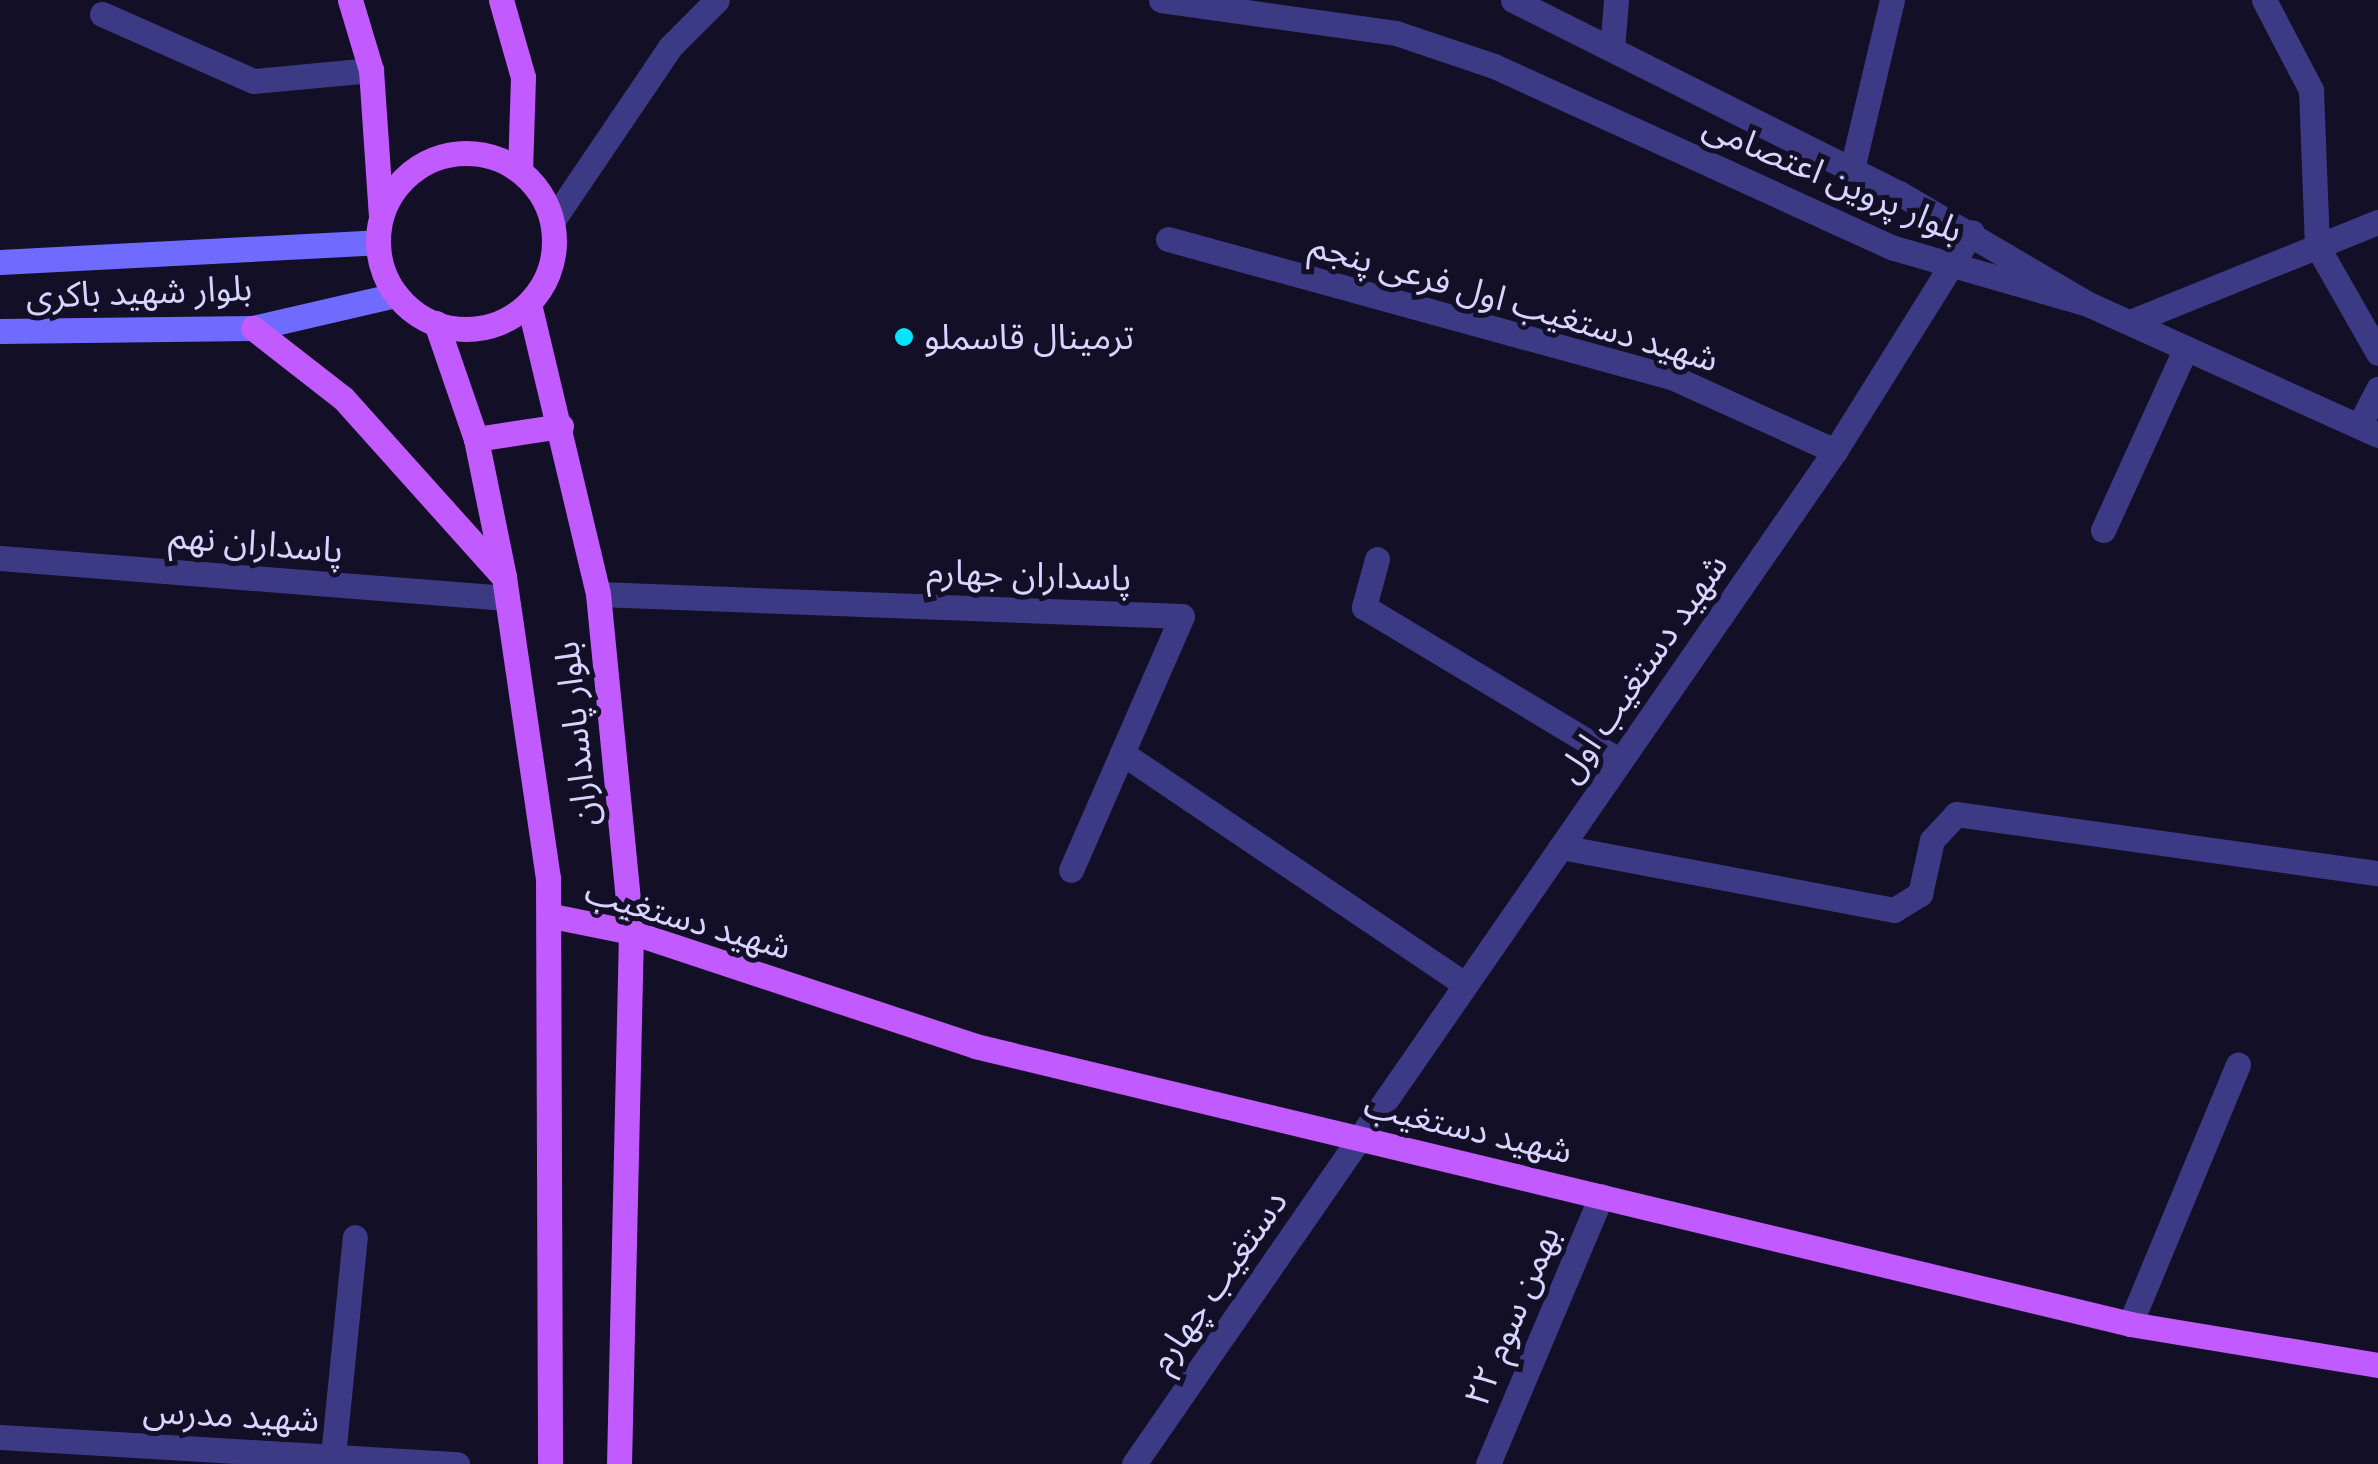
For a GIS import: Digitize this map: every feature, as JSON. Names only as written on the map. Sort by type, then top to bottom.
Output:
[{"type":"main road","points":[[350,0],[371,70],[381,215],[377,242],[396,295],[436,323],[474,329],[529,304],[555,250],[552,220],[520,170],[493,156],[437,156],[412,169],[381,215]]},
{"type":"main road","points":[[501,0],[523,77],[520,170]]},
{"type":"main road","name":"بلوار شهید باکری","points":[[0,262],[377,242]]},
{"type":"main road","name":"بلوار شهید باکری","points":[[0,331],[253,328],[396,295]]},
{"type":"main road","name":"بلوار پاسداران","points":[[529,304],[562,426],[598,594],[631,932],[620,1464]]},
{"type":"main road","name":"بلوار پاسداران","points":[[436,323],[476,439],[505,588],[552,916],[550,1464]]},
{"type":"main road","points":[[253,328],[344,398],[505,588]]},
{"type":"main road","points":[[476,439],[562,426]]},
{"type":"main road","name":"شهید دستغیب","points":[[552,916],[631,932],[975,1046],[2130,1324],[2378,1365]]},
{"type":"street","points":[[552,220],[670,47],[716,0]]},
{"type":"street","name":"بلوار پروین اعتصامی","points":[[1161,0],[1396,32],[1494,66],[1953,270],[2088,304]]},
{"type":"street","name":"بلوار پروین اعتصامی","points":[[1513,0],[1972,232],[2088,304]]},
{"type":"street","points":[[1612,49],[1616,0]]},
{"type":"street","points":[[1852,170],[1892,0]]},
{"type":"street","points":[[2264,0],[2311,90],[2317,246],[2378,353]]},
{"type":"street","points":[[102,14],[253,81],[371,70]]},
{"type":"street","points":[[2130,322],[2378,222]]},
{"type":"street","name":"شهید دستغیب اول","points":[[1359,1138],[1835,450],[1953,270],[1972,232]]},
{"type":"street","name":"شهید دستغیب اول فرعی پنجم","points":[[1168,239],[1674,378],[1835,450]]},
{"type":"street","points":[[2088,304],[2369,430],[2378,389]]},
{"type":"street","points":[[2102,530],[2186,348]]},
{"type":"street","name":"پاسداران نهم","points":[[0,558],[505,588]]},
{"type":"street","points":[[1377,559],[1364,608],[1620,762]]},
{"type":"street","name":"پاسداران جهارم","points":[[598,594],[1182,616],[1071,870]]},
{"type":"street","points":[[1122,754],[1466,984]]},
{"type":"street","points":[[1561,846],[1894,910],[1920,894],[1932,840],[1956,814],[2378,872]]},
{"type":"street","points":[[2130,1324],[2238,1066]]},
{"type":"street","name":"دستغیب چهارم","points":[[1134,1464],[1359,1138]]},
{"type":"street","name":"۲۲ بهمن سوم","points":[[1488,1464],[1601,1196]]},
{"type":"street","points":[[333,1456],[355,1237]]},
{"type":"street","name":"شهید مدرس","points":[[0,1437],[457,1464]]},
{"type":"place","name":"ترمینال قاسملو","points":[[904,337]]}]
